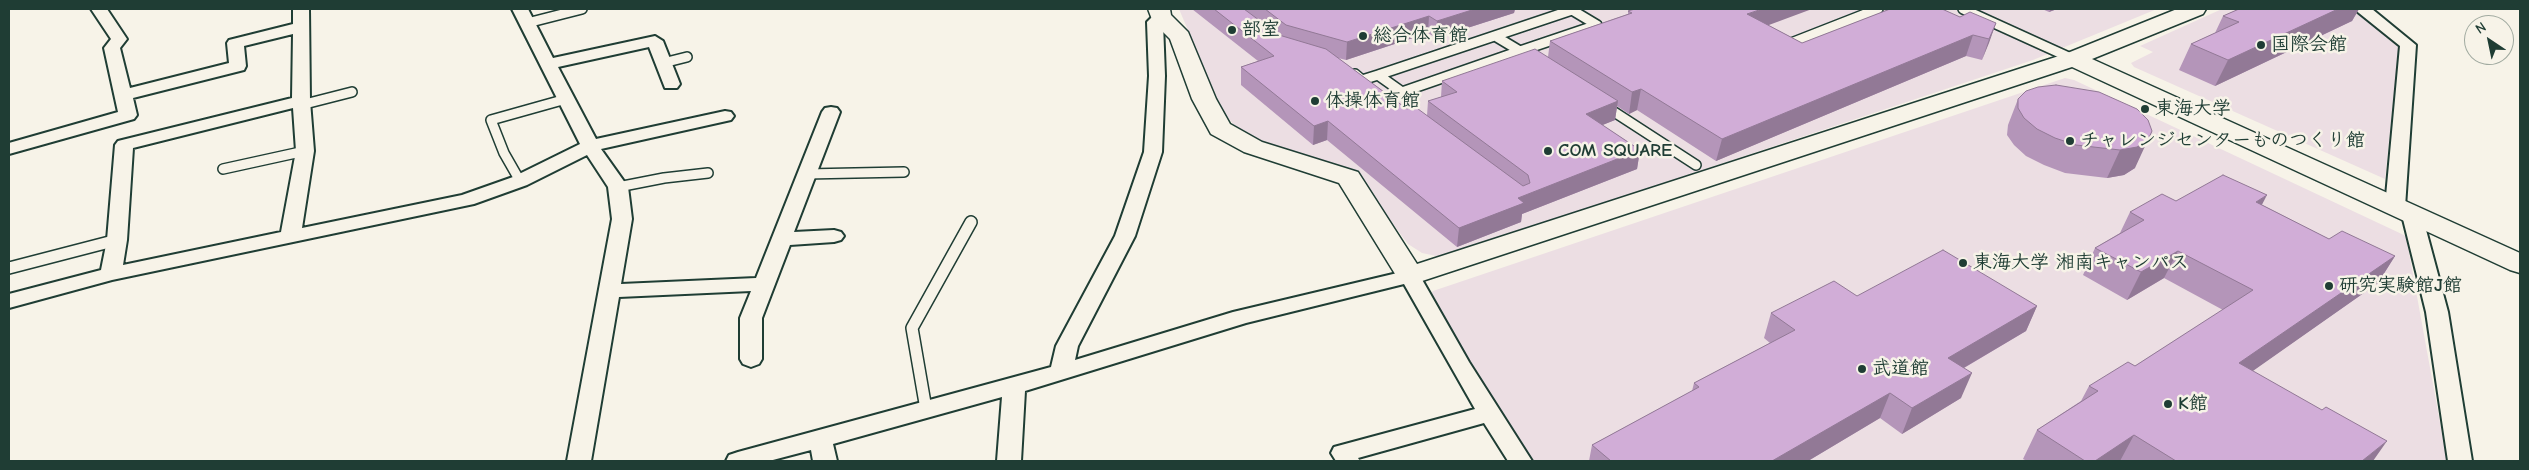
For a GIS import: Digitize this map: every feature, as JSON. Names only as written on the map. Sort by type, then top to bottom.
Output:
[{"type":"street","points":[[9,149],[128,115],[112,48],[119,39],[100,9]]},
{"type":"street","points":[[738,461],[1014,386],[1241,317],[1410,276],[2073,59],[2195,9]]},
{"type":"street","points":[[2362,9],[2408,45],[2403,211],[2437,312],[2460,461]]},
{"type":"street","points":[[1062,371],[1067,346],[1125,236],[1153,152],[1157,76],[1155,22],[1160,13],[1180,37],[1204,99],[1220,129],[1253,147],[1349,178],[1410,276],[1459,364],[1520,461]]},
{"type":"street","points":[[524,16],[590,146],[618,187],[622,218],[578,461]]},
{"type":"street","points":[[122,95],[238,66],[235,43],[301,18],[301,103],[305,151],[291,235]]},
{"type":"street","points":[[548,64],[654,41],[671,84]]},
{"type":"street","points":[[2073,59],[2520,264]]},
{"type":"street","points":[[111,274],[117,240],[124,145],[301,103]]},
{"type":"street","points":[[751,359],[751,318],[831,112]]},
{"type":"street","points":[[9,301],[111,274],[291,235],[432,209],[467,200],[520,181],[590,146],[725,116]]},
{"type":"street","points":[[781,239],[834,236]]},
{"type":"street","points":[[610,291],[763,284]]},
{"type":"street","points":[[1009,461],[1014,386]]},
{"type":"street","points":[[1348,461],[1343,453],[1490,413]]},
{"type":"street","points":[[820,438],[825,461]]},
{"type":"lane","points":[[524,16],[582,9]]},
{"type":"lane","points":[[1349,70],[1362,80],[1573,9],[1597,25],[1524,54],[1386,97]]},
{"type":"lane","points":[[1777,48],[1878,9]]},
{"type":"lane","points":[[1963,9],[2073,59]]},
{"type":"lane","points":[[1495,36],[1524,54]]},
{"type":"lane","points":[[663,63],[687,57]]},
{"type":"lane","points":[[1378,75],[1402,92]]},
{"type":"lane","points":[[301,103],[352,92]]},
{"type":"lane","points":[[520,181],[504,153],[491,120],[566,99]]},
{"type":"lane","points":[[1600,103],[1696,166]]},
{"type":"lane","points":[[223,170],[305,151]]},
{"type":"lane","points":[[806,174],[904,172]]},
{"type":"lane","points":[[618,187],[664,178],[708,173]]},
{"type":"lane","points":[[926,409],[912,328],[971,222]]},
{"type":"lane","points":[[9,268],[117,240]]},
{"type":"shaded area","points":[[1179,9],[2157,9],[2033,60],[1441,257],[1422,253],[1408,244],[1357,177],[1257,141],[1237,129],[1225,114],[1216,96]]},
{"type":"shaded area","points":[[2222,9],[2359,9],[2399,44],[2385,179],[2134,67],[2131,63],[2153,52],[2140,46]]},
{"type":"shaded area","name":"東海大学 湘南キャンパス","points":[[2065,78],[2074,80],[2406,236],[2447,461],[1534,461],[1428,297],[1433,291]]},
{"type":"building","points":[[1214,9],[1244,9],[1279,35],[1326,49],[1407,109],[1414,106],[1523,186],[1530,183],[1528,175],[1428,101],[1457,92],[1442,81],[1535,49],[1618,101],[1586,114],[1640,150],[1518,198],[1524,203],[1459,228],[1328,121],[1314,126],[1241,67],[1274,56]]},
{"type":"building","points":[[1265,9],[1475,9],[1437,21],[1429,16],[1347,42],[1286,25]]},
{"type":"building","points":[[1635,9],[1762,9],[1747,14],[1802,43],[1890,9],[1942,9],[1960,17],[1970,12],[1996,23],[1989,39],[1973,35],[1722,139],[1641,89],[1632,92],[1550,41],[1632,13],[1628,11]]},
{"type":"building","points":[[2239,9],[2338,9],[2228,60],[2191,44],[2239,22],[2223,16]]},
{"type":"building","points":[[2056,85],[2099,92],[2137,109],[2148,120],[2152,131],[2148,140],[2137,147],[2120,150],[2076,145],[2037,129],[2024,118],[2018,108],[2018,99],[2026,91],[2038,87]]},
{"type":"building","points":[[2223,175],[2267,195],[2256,202],[2329,239],[2342,231],[2395,256],[2239,363],[2322,410],[2326,407],[2387,441],[2362,461],[2176,461],[2134,435],[2095,461],[2085,461],[2037,430],[2098,391],[2089,386],[2128,362],[2135,366],[2253,290],[2178,251],[2141,272],[2095,248],[2144,220],[2130,212],[2162,194],[2176,201]]},
{"type":"building","name":"武道館","points":[[1943,250],[2037,306],[1948,358],[1972,373],[1912,408],[1890,393],[1772,461],[1611,461],[1592,445],[1699,387],[1694,383],[1795,330],[1771,313],[1834,281],[1857,296]]},
{"type":"place","name":"部室","points":[[1232,30]]},
{"type":"place","name":"総合体育館","points":[[1363,36]]},
{"type":"place","name":"国際会館","points":[[2261,45]]},
{"type":"place","name":"体操体育館","points":[[1315,101]]},
{"type":"place","name":"東海大学","points":[[2145,109]]},
{"type":"place","name":"チャレンジセンターものつくり館","points":[[2070,141]]},
{"type":"place","name":"COM SQUARE","points":[[1548,151]]},
{"type":"place","name":"東海大学 湘南キャンパス","points":[[1963,263]]},
{"type":"place","name":"研究実験館J館","points":[[2329,286]]},
{"type":"place","name":"武道館","points":[[1862,369]]},
{"type":"place","name":"K館","points":[[2168,404]]}]
